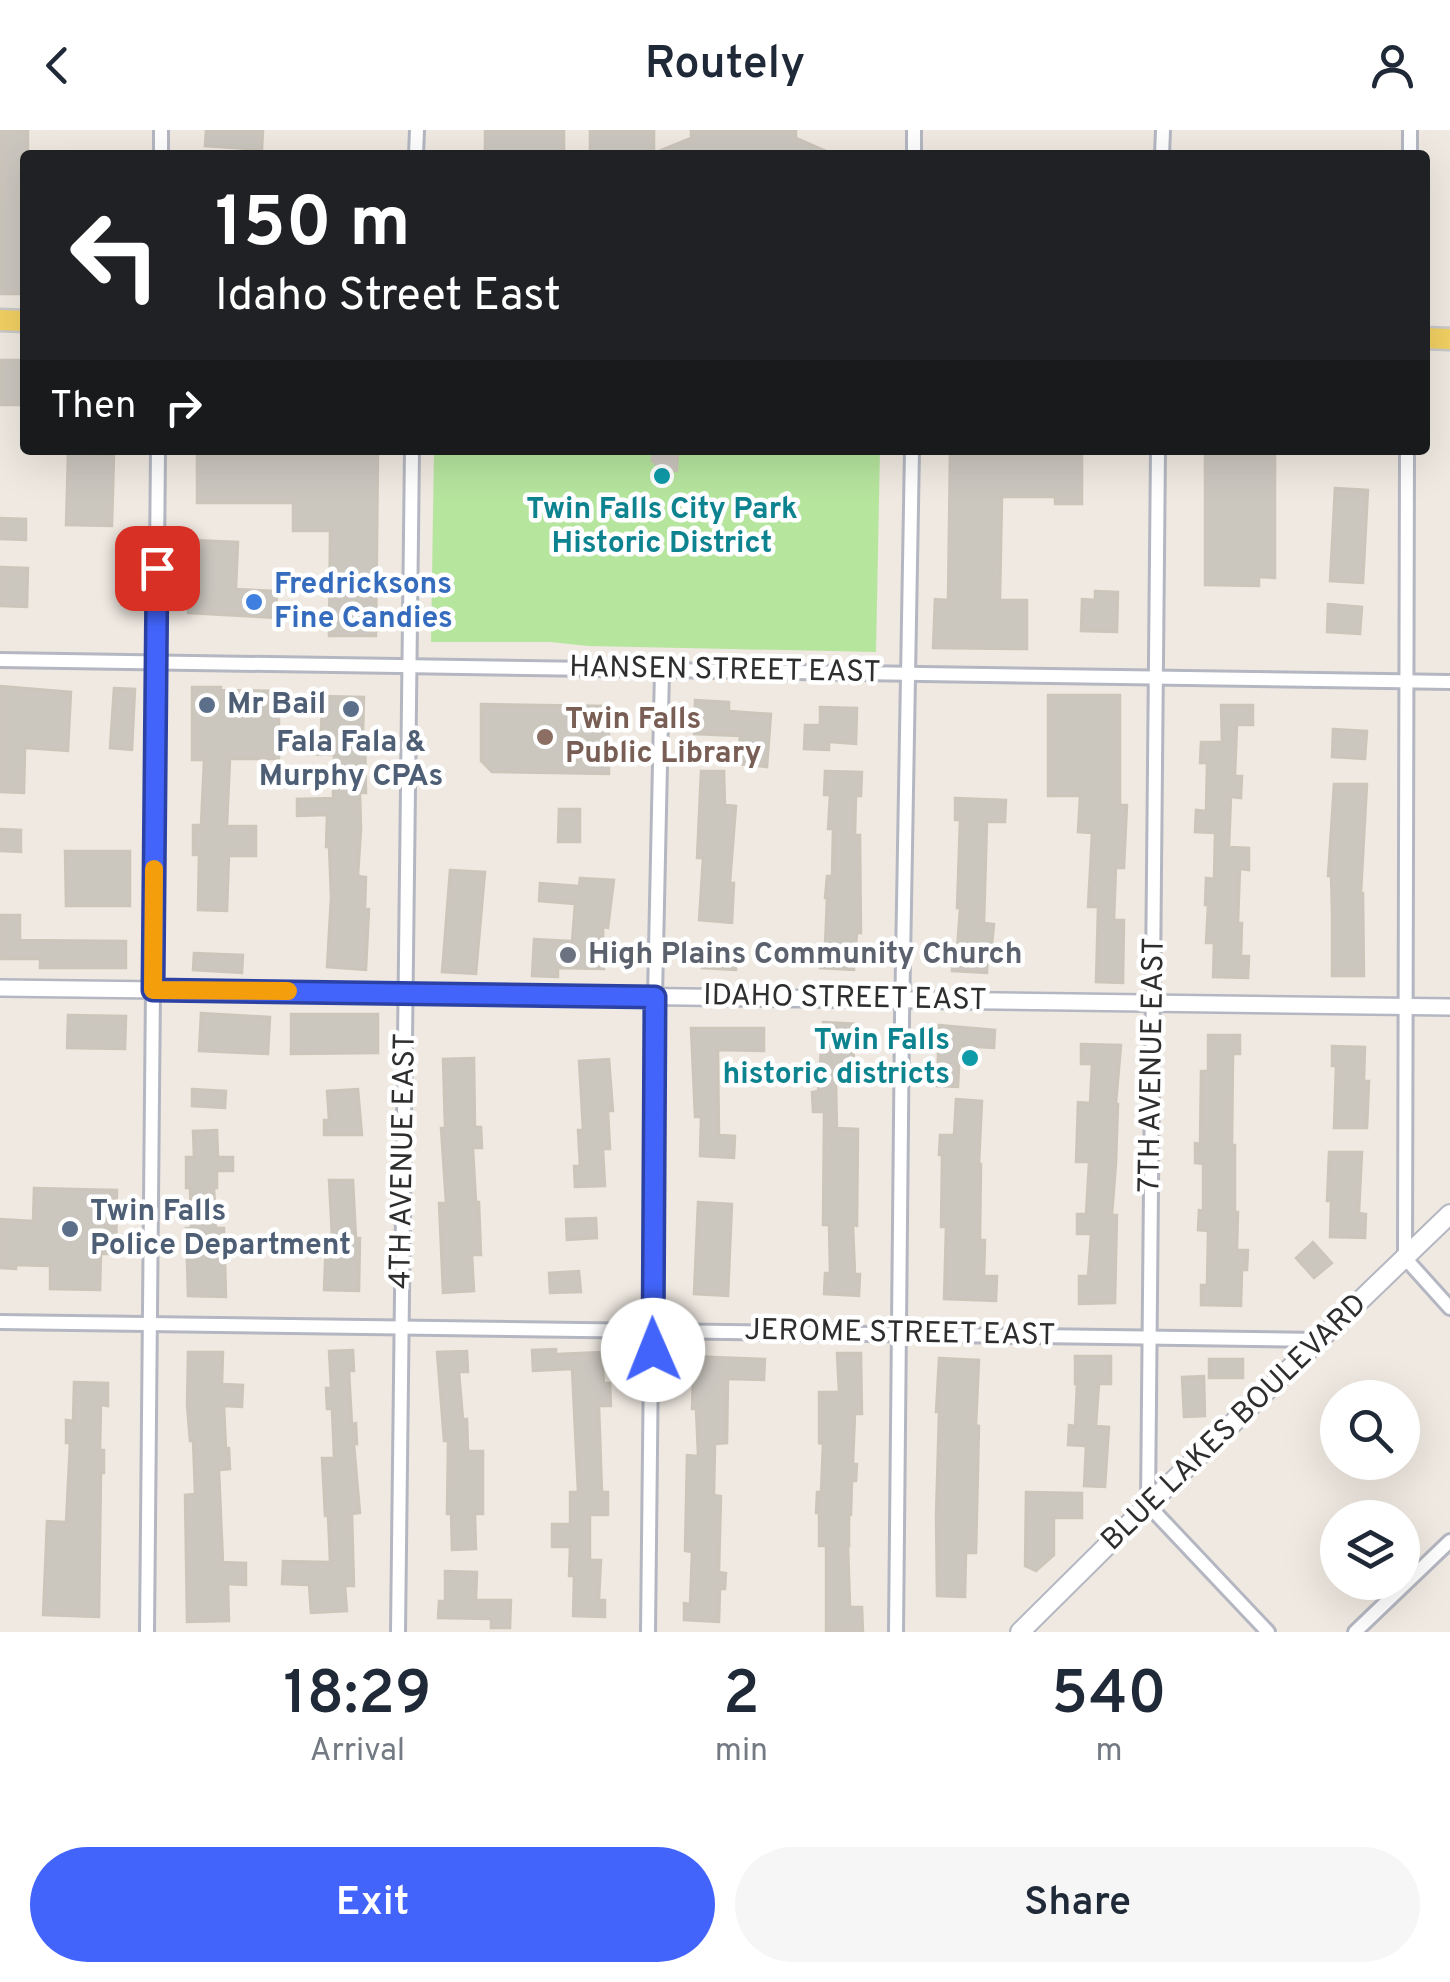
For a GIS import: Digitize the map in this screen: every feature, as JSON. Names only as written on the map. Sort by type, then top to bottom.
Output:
[{"type":"main road","name":"BLUE LAKES BOULEVARD","points":[[1020,1632],[1450,1214]]},
{"type":"street","points":[[147,1632],[158,455]]},
{"type":"street","name":"4TH AVENUE EAST","points":[[398,1632],[412,455]]},
{"type":"street","points":[[896,1632],[912,455]]},
{"type":"street","name":"7TH AVENUE EAST","points":[[1148,1505],[1158,455]]},
{"type":"street","points":[[1407,455],[1405,1258],[1450,1308]]},
{"type":"street","name":"HANSEN STREET EAST","points":[[0,660],[1450,682]]},
{"type":"street","points":[[648,1632],[662,670]]},
{"type":"street","name":"IDAHO STREET EAST","points":[[0,988],[1450,1007]]},
{"type":"street","name":"JEROME STREET EAST","points":[[0,1322],[1320,1340]]},
{"type":"street","points":[[1148,1505],[1268,1632]]},
{"type":"street","points":[[1355,1632],[1450,1541]]},
{"type":"green space","points":[[434,455],[880,455],[876,652],[431,642]]},
{"type":"building","points":[[0,130],[28,130],[28,150],[20,150],[20,294],[0,294]]},
{"type":"building","points":[[206,130],[263,130],[262,150],[205,146]]},
{"type":"building","points":[[485,130],[564,130],[564,150],[485,150]]},
{"type":"building","points":[[590,130],[654,130],[654,150],[590,150]]},
{"type":"building","points":[[691,130],[796,130],[796,138],[824,150],[661,150],[691,138]]},
{"type":"building","points":[[0,360],[20,360],[20,405],[0,405]]},
{"type":"building","points":[[68,455],[114,455],[112,526],[66,525]]},
{"type":"building","points":[[197,455],[378,455],[376,636],[329,636],[330,531],[293,531],[293,503],[197,503]]},
{"type":"building","points":[[652,455],[678,455],[677,471],[661,469],[652,461]]},
{"type":"building","points":[[950,455],[1082,455],[1082,504],[1055,504],[1055,497],[1002,497],[1000,600],[1027,600],[1027,649],[933,648],[935,599],[948,600]]},
{"type":"building","points":[[1205,455],[1275,455],[1275,578],[1259,577],[1259,586],[1205,585]]},
{"type":"building","points":[[1335,488],[1368,490],[1363,583],[1330,581]]},
{"type":"building","points":[[0,518],[26,519],[26,540],[0,539]]},
{"type":"building","points":[[192,540],[238,542],[236,589],[277,591],[276,618],[188,613]]},
{"type":"building","points":[[0,567],[28,568],[27,607],[0,606]]},
{"type":"building","points":[[1095,591],[1118,592],[1117,632],[1081,631],[1082,599],[1095,600]]},
{"type":"building","points":[[1328,604],[1362,607],[1360,634],[1327,632]]},
{"type":"building","points":[[0,686],[71,692],[68,751],[25,748],[24,793],[0,792]]},
{"type":"building","points":[[192,687],[279,691],[279,759],[230,759],[227,826],[256,826],[256,856],[229,856],[227,911],[198,910],[199,855],[193,855],[193,825],[201,825],[204,760],[192,760]]},
{"type":"building","points":[[114,688],[135,689],[132,750],[110,748]]},
{"type":"building","points":[[1048,695],[1120,695],[1120,805],[1127,805],[1124,868],[1116,868],[1114,920],[1124,920],[1123,983],[1096,982],[1098,907],[1088,907],[1092,833],[1078,832],[1080,796],[1048,796]]},
{"type":"building","points":[[322,696],[364,697],[366,793],[360,793],[358,876],[366,877],[365,909],[369,909],[366,970],[327,967],[331,897],[327,815],[297,816],[297,799],[333,798],[334,755],[305,754],[305,734],[321,734]]},
{"type":"building","points":[[695,700],[729,702],[729,711],[771,714],[767,767],[738,764],[740,736],[694,734]]},
{"type":"building","name":"Twin Falls Public Library","points":[[481,704],[609,706],[609,774],[492,772],[481,761]]},
{"type":"building","points":[[1221,705],[1253,705],[1253,725],[1237,725],[1235,776],[1242,776],[1241,798],[1231,797],[1229,847],[1249,848],[1249,870],[1240,869],[1238,923],[1242,923],[1241,956],[1249,956],[1248,978],[1213,977],[1214,943],[1206,943],[1205,905],[1206,878],[1214,879],[1215,833],[1195,832],[1196,810],[1206,811],[1207,763],[1200,763],[1201,742],[1222,742]]},
{"type":"building","points":[[820,707],[857,708],[856,744],[829,742],[829,750],[804,749],[805,725],[820,725]]},
{"type":"building","points":[[1333,729],[1367,731],[1365,759],[1332,757]]},
{"type":"building","points":[[701,771],[724,771],[725,805],[736,806],[730,883],[734,883],[732,923],[699,920],[703,858],[697,858]]},
{"type":"building","points":[[825,771],[862,772],[861,796],[856,796],[855,835],[860,835],[861,933],[857,933],[854,970],[820,968],[821,946],[825,946],[827,876],[832,876],[833,829],[828,829],[830,795],[824,795]]},
{"type":"building","points":[[1334,784],[1367,784],[1361,893],[1364,976],[1332,976],[1328,876]]},
{"type":"building","points":[[955,798],[1006,800],[1005,822],[987,822],[984,923],[994,924],[987,973],[952,971],[960,908],[960,820],[955,820]]},
{"type":"building","points":[[559,809],[580,809],[580,842],[558,842]]},
{"type":"building","points":[[0,829],[21,830],[21,852],[0,851]]},
{"type":"building","points":[[65,851],[130,851],[130,906],[66,906]]},
{"type":"building","points":[[450,870],[485,872],[476,974],[442,972]]},
{"type":"building","points":[[580,878],[614,880],[608,928],[603,927],[604,969],[558,968],[558,977],[532,976],[534,939],[572,941],[575,904],[539,901],[540,883],[579,886]]},
{"type":"building","points":[[0,915],[20,915],[20,940],[126,941],[126,968],[40,968],[40,959],[0,959]]},
{"type":"building","points":[[703,946],[738,949],[736,970],[702,968]]},
{"type":"building","points":[[194,953],[243,955],[242,973],[193,970]]},
{"type":"building","points":[[201,1013],[270,1017],[268,1054],[199,1051]]},
{"type":"building","points":[[291,1014],[378,1014],[378,1053],[291,1054]]},
{"type":"building","points":[[68,1015],[126,1016],[125,1049],[67,1048]]},
{"type":"building","points":[[823,1022],[858,1024],[853,1083],[836,1082],[837,1128],[858,1129],[857,1226],[853,1225],[859,1296],[824,1294],[825,1273],[830,1273],[829,1225],[823,1225],[824,1112],[813,1112],[812,1092],[818,1091]]},
{"type":"building","points":[[939,1025],[995,1030],[994,1048],[960,1046],[958,1087],[937,1086]]},
{"type":"building","points":[[691,1028],[764,1028],[764,1051],[718,1050],[719,1135],[735,1136],[734,1158],[700,1156],[701,1117],[695,1117]]},
{"type":"building","points":[[1208,1035],[1240,1035],[1240,1054],[1233,1054],[1232,1145],[1237,1250],[1248,1250],[1247,1270],[1242,1270],[1241,1306],[1201,1305],[1201,1285],[1207,1285],[1208,1231],[1198,1230],[1199,1210],[1203,1211],[1203,1164],[1195,1163],[1195,1143],[1200,1144],[1201,1071],[1208,1071]]},
{"type":"building","points":[[1081,1044],[1121,1045],[1112,1215],[1117,1215],[1115,1303],[1079,1304],[1079,1276],[1088,1276],[1091,1234],[1077,1234],[1077,1214],[1086,1214],[1089,1162],[1076,1162],[1078,1102],[1090,1103],[1092,1064],[1081,1064]]},
{"type":"building","points":[[1332,1046],[1365,1047],[1364,1081],[1369,1081],[1367,1128],[1334,1128],[1336,1066],[1332,1066]]},
{"type":"building","points":[[474,1058],[475,1127],[481,1127],[482,1148],[473,1148],[481,1255],[472,1255],[474,1291],[443,1293],[439,1203],[446,1203],[441,1128],[445,1128],[443,1059]]},
{"type":"building","points":[[609,1059],[613,1111],[608,1111],[610,1149],[603,1149],[605,1186],[575,1187],[574,1166],[580,1166],[578,1130],[583,1130],[579,1061]]},
{"type":"building","points":[[192,1089],[226,1091],[225,1108],[192,1106]]},
{"type":"building","points":[[358,1089],[362,1135],[324,1135],[324,1120],[329,1120],[327,1091]]},
{"type":"building","points":[[956,1099],[982,1101],[980,1240],[985,1240],[984,1276],[997,1276],[996,1301],[944,1299],[946,1227],[941,1227],[940,1135],[954,1135]]},
{"type":"building","points":[[217,1130],[218,1157],[233,1157],[233,1171],[217,1171],[214,1188],[216,1228],[224,1228],[226,1297],[188,1296],[186,1228],[191,1228],[186,1157],[194,1157],[193,1131]]},
{"type":"building","points":[[1329,1152],[1362,1152],[1359,1213],[1366,1214],[1365,1238],[1330,1237]]},
{"type":"building","points":[[329,1180],[353,1180],[356,1238],[360,1238],[359,1291],[324,1290],[326,1237],[332,1237]]},
{"type":"building","points":[[34,1188],[117,1190],[116,1254],[101,1254],[100,1290],[50,1289],[50,1266],[0,1268],[0,1219],[33,1221]]},
{"type":"building","points":[[698,1202],[732,1204],[728,1296],[694,1294]]},
{"type":"building","points":[[596,1218],[597,1238],[567,1240],[566,1219]]},
{"type":"building","points":[[1313,1242],[1332,1263],[1314,1278],[1296,1258]]},
{"type":"building","points":[[579,1271],[581,1292],[550,1293],[549,1273]]},
{"type":"building","points":[[556,1349],[556,1354],[602,1352],[604,1383],[610,1383],[611,1406],[599,1406],[602,1492],[608,1492],[608,1515],[590,1515],[590,1560],[601,1560],[599,1600],[605,1600],[605,1617],[573,1616],[570,1547],[552,1547],[552,1524],[570,1524],[570,1492],[578,1492],[572,1369],[533,1371],[532,1350]]},
{"type":"building","points":[[353,1350],[354,1371],[349,1371],[360,1513],[352,1514],[354,1586],[345,1586],[347,1611],[311,1613],[309,1585],[282,1584],[283,1561],[330,1562],[322,1458],[334,1458],[332,1409],[327,1409],[326,1388],[331,1388],[329,1351]]},
{"type":"building","points":[[467,1351],[468,1372],[459,1372],[463,1419],[467,1419],[468,1451],[483,1451],[483,1514],[475,1514],[476,1549],[452,1550],[451,1514],[447,1514],[448,1441],[444,1441],[437,1352]]},
{"type":"building","points":[[188,1352],[223,1352],[222,1384],[243,1385],[242,1407],[224,1406],[230,1469],[219,1470],[223,1562],[246,1563],[246,1585],[228,1584],[229,1621],[187,1622],[185,1495],[195,1494],[187,1405]]},
{"type":"building","points":[[837,1353],[861,1353],[862,1414],[855,1414],[853,1464],[857,1464],[856,1481],[852,1481],[848,1546],[850,1607],[862,1607],[863,1632],[826,1632],[826,1546],[819,1546],[816,1513],[823,1444],[819,1443],[819,1392],[839,1392]]},
{"type":"building","points":[[688,1356],[765,1359],[764,1380],[728,1379],[727,1443],[715,1444],[714,1495],[721,1496],[719,1572],[726,1573],[725,1589],[720,1589],[719,1622],[684,1620],[684,1603],[690,1604],[692,1552],[685,1551],[687,1455],[698,1456]]},
{"type":"building","points":[[1075,1356],[1111,1356],[1111,1384],[1099,1384],[1096,1426],[1109,1427],[1105,1487],[1084,1486],[1086,1446],[1068,1445],[1069,1425],[1075,1426]]},
{"type":"building","points":[[939,1358],[979,1360],[976,1553],[966,1553],[965,1597],[937,1596]]},
{"type":"building","points":[[1209,1359],[1243,1359],[1243,1378],[1209,1378]]},
{"type":"building","points":[[1204,1376],[1205,1416],[1184,1417],[1182,1377]]},
{"type":"building","points":[[74,1382],[108,1383],[108,1406],[101,1405],[104,1473],[99,1617],[43,1615],[47,1521],[66,1522],[70,1443],[66,1443],[66,1420],[73,1421]]},
{"type":"building","points":[[1026,1492],[1082,1493],[1082,1518],[1054,1518],[1054,1555],[1036,1571],[1025,1566]]},
{"type":"building","points":[[445,1571],[477,1572],[476,1600],[511,1600],[510,1628],[491,1628],[491,1619],[438,1618],[439,1601],[445,1601]]},
{"type":"slow traffic","points":[[154,869],[153,990],[288,991]]},
{"type":"place","name":"Twin Falls City Park Historic District","points":[[662,476]]},
{"type":"place","name":"Fredricksons Fine Candies","points":[[254,602]]},
{"type":"place","name":"Mr Bail","points":[[207,705]]},
{"type":"place","name":"Fala Fala & Murphy CPAs","points":[[351,709]]},
{"type":"place","name":"Twin Falls Public Library","points":[[545,737]]},
{"type":"place","name":"High Plains Community Church","points":[[568,955]]},
{"type":"place","name":"Twin Falls historic districts","points":[[970,1058]]},
{"type":"place","name":"Twin Falls Police Department","points":[[70,1229]]},
{"type":"route","points":[[157,568],[153,990],[655,997],[653,1350]]}]
